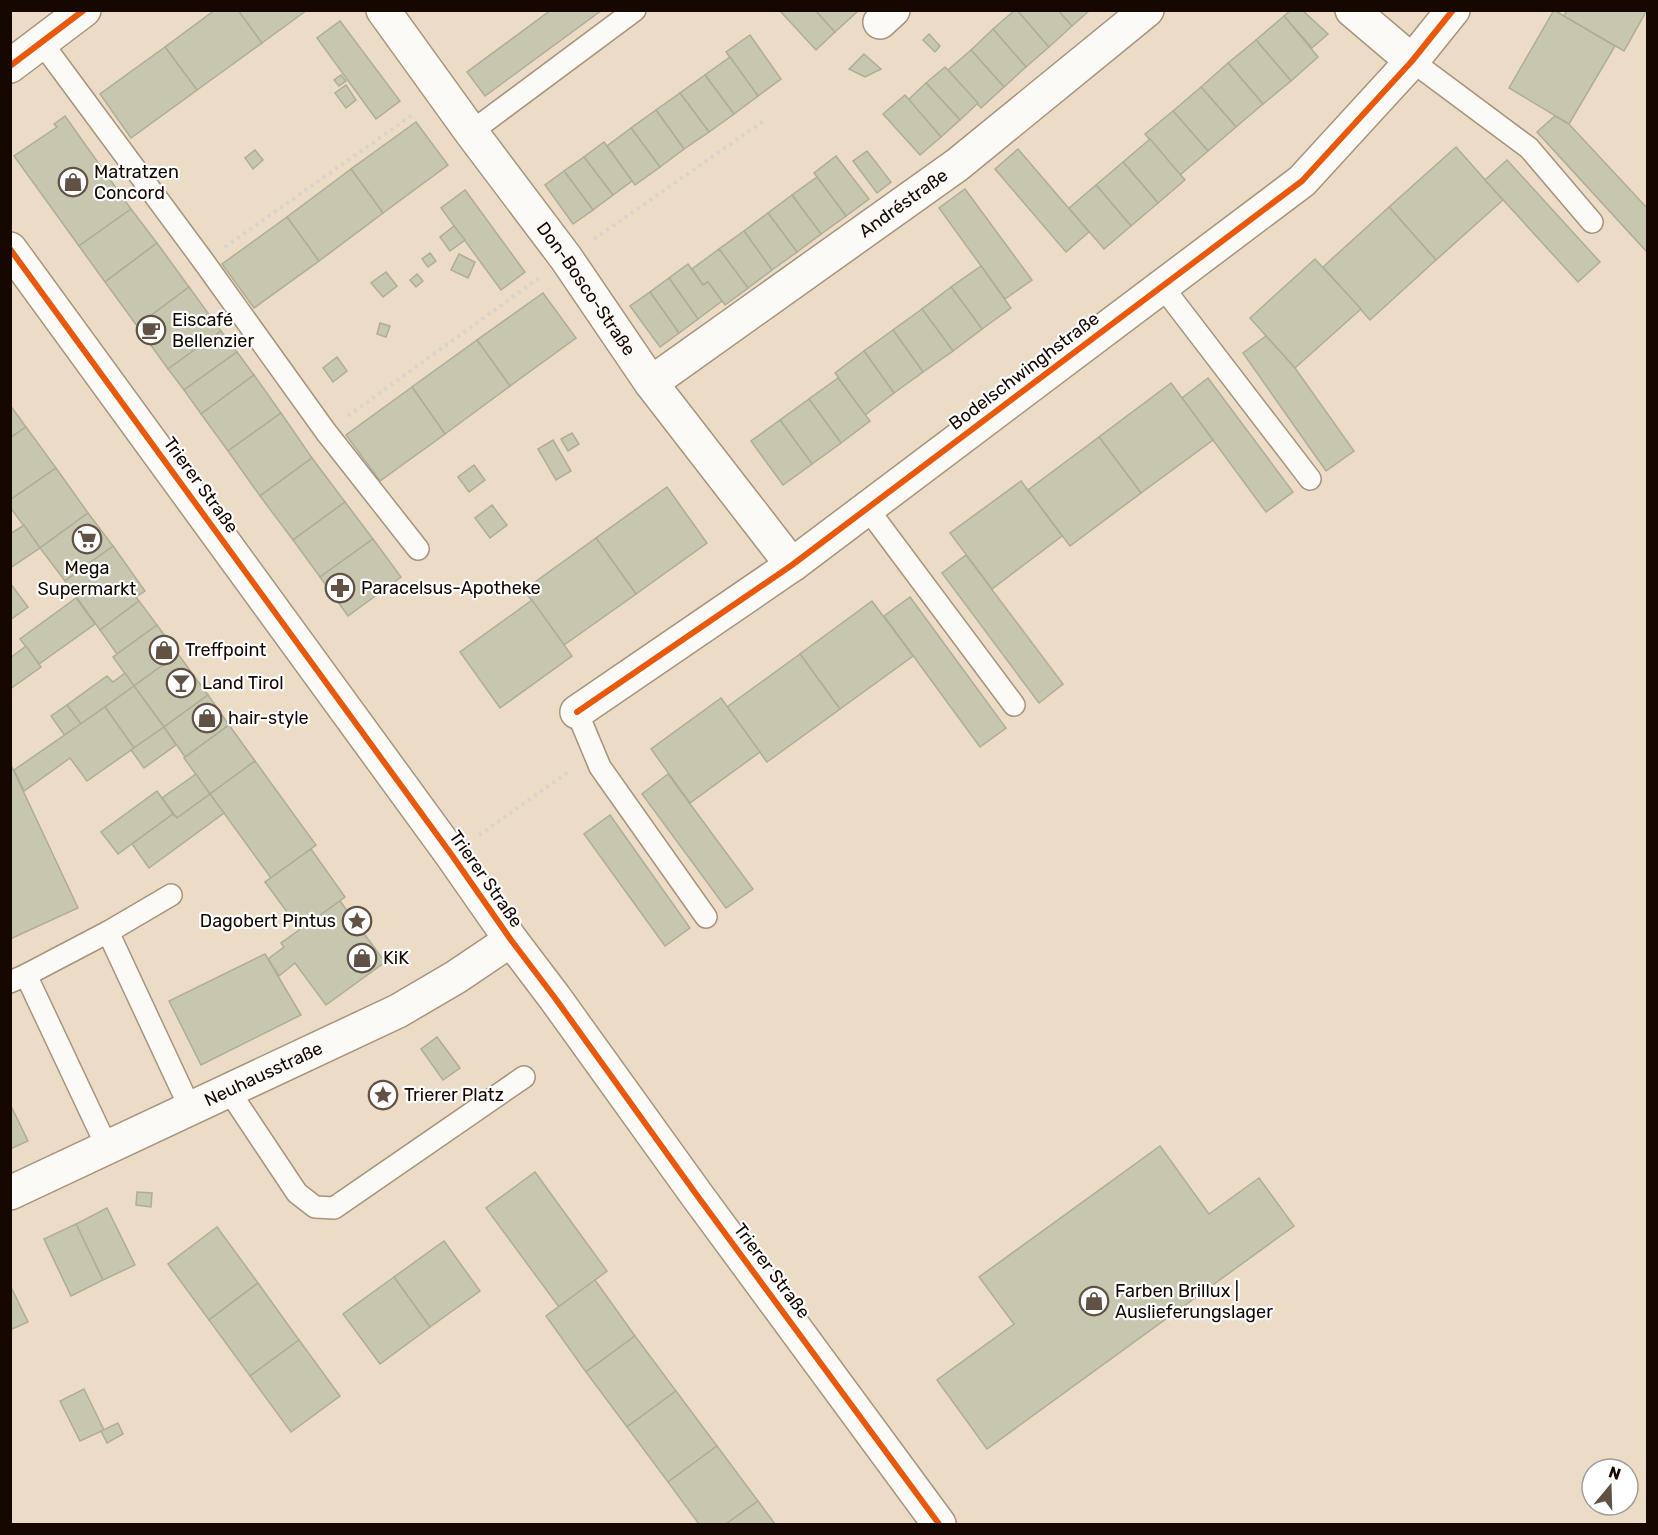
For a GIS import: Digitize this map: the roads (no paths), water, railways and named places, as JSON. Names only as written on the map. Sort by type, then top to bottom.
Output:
[{"type":"street","points":[[10,66],[84,10]]},
{"type":"street","name":"Don-Bosco-Straße","points":[[383,10],[566,258],[651,383],[792,565]]},
{"type":"street","name":"Andréstraße","points":[[651,383],[957,165],[1147,10]]},
{"type":"street","points":[[1352,10],[1412,61]]},
{"type":"street","name":"Bodelschwinghstraße","points":[[577,712],[792,565],[1302,181],[1412,61],[1453,10]]},
{"type":"street","name":"Trierer Straße","points":[[10,249],[451,854],[510,940],[555,998],[690,1186],[939,1524]]},
{"type":"street","name":"Neuhausstraße","points":[[10,1193],[398,1011],[456,977],[510,940]]},
{"type":"lane","points":[[471,132],[635,10]]},
{"type":"lane","points":[[42,43],[326,432],[418,549]]},
{"type":"lane","points":[[1412,61],[1529,148],[1593,222]]},
{"type":"lane","points":[[1162,286],[1310,479]]},
{"type":"lane","points":[[867,508],[1014,705]]},
{"type":"lane","points":[[577,712],[600,767],[706,917]]},
{"type":"lane","points":[[108,1147],[18,978],[108,932],[171,895]]},
{"type":"lane","points":[[108,932],[190,1110]]},
{"type":"lane","points":[[229,1091],[297,1193],[315,1207],[334,1208],[524,1077]]},
{"type":"place","name":"Matratzen Concord","points":[[73,182]]},
{"type":"place","name":"Eiscafé Bellenzier","points":[[151,330]]},
{"type":"place","name":"Mega Supermarkt","points":[[87,539]]},
{"type":"place","name":"Paracelsus-Apotheke","points":[[340,588]]},
{"type":"place","name":"Treffpoint","points":[[164,650]]},
{"type":"place","name":"Land Tirol","points":[[181,683]]},
{"type":"place","name":"hair-style","points":[[207,718]]},
{"type":"place","name":"Dagobert Pintus","points":[[357,921]]},
{"type":"place","name":"KiK","points":[[362,958]]},
{"type":"place","name":"Trierer Platz","points":[[383,1095]]},
{"type":"place","name":"Farben Brillux | Auslieferungslager","points":[[1094,1301]]}]
